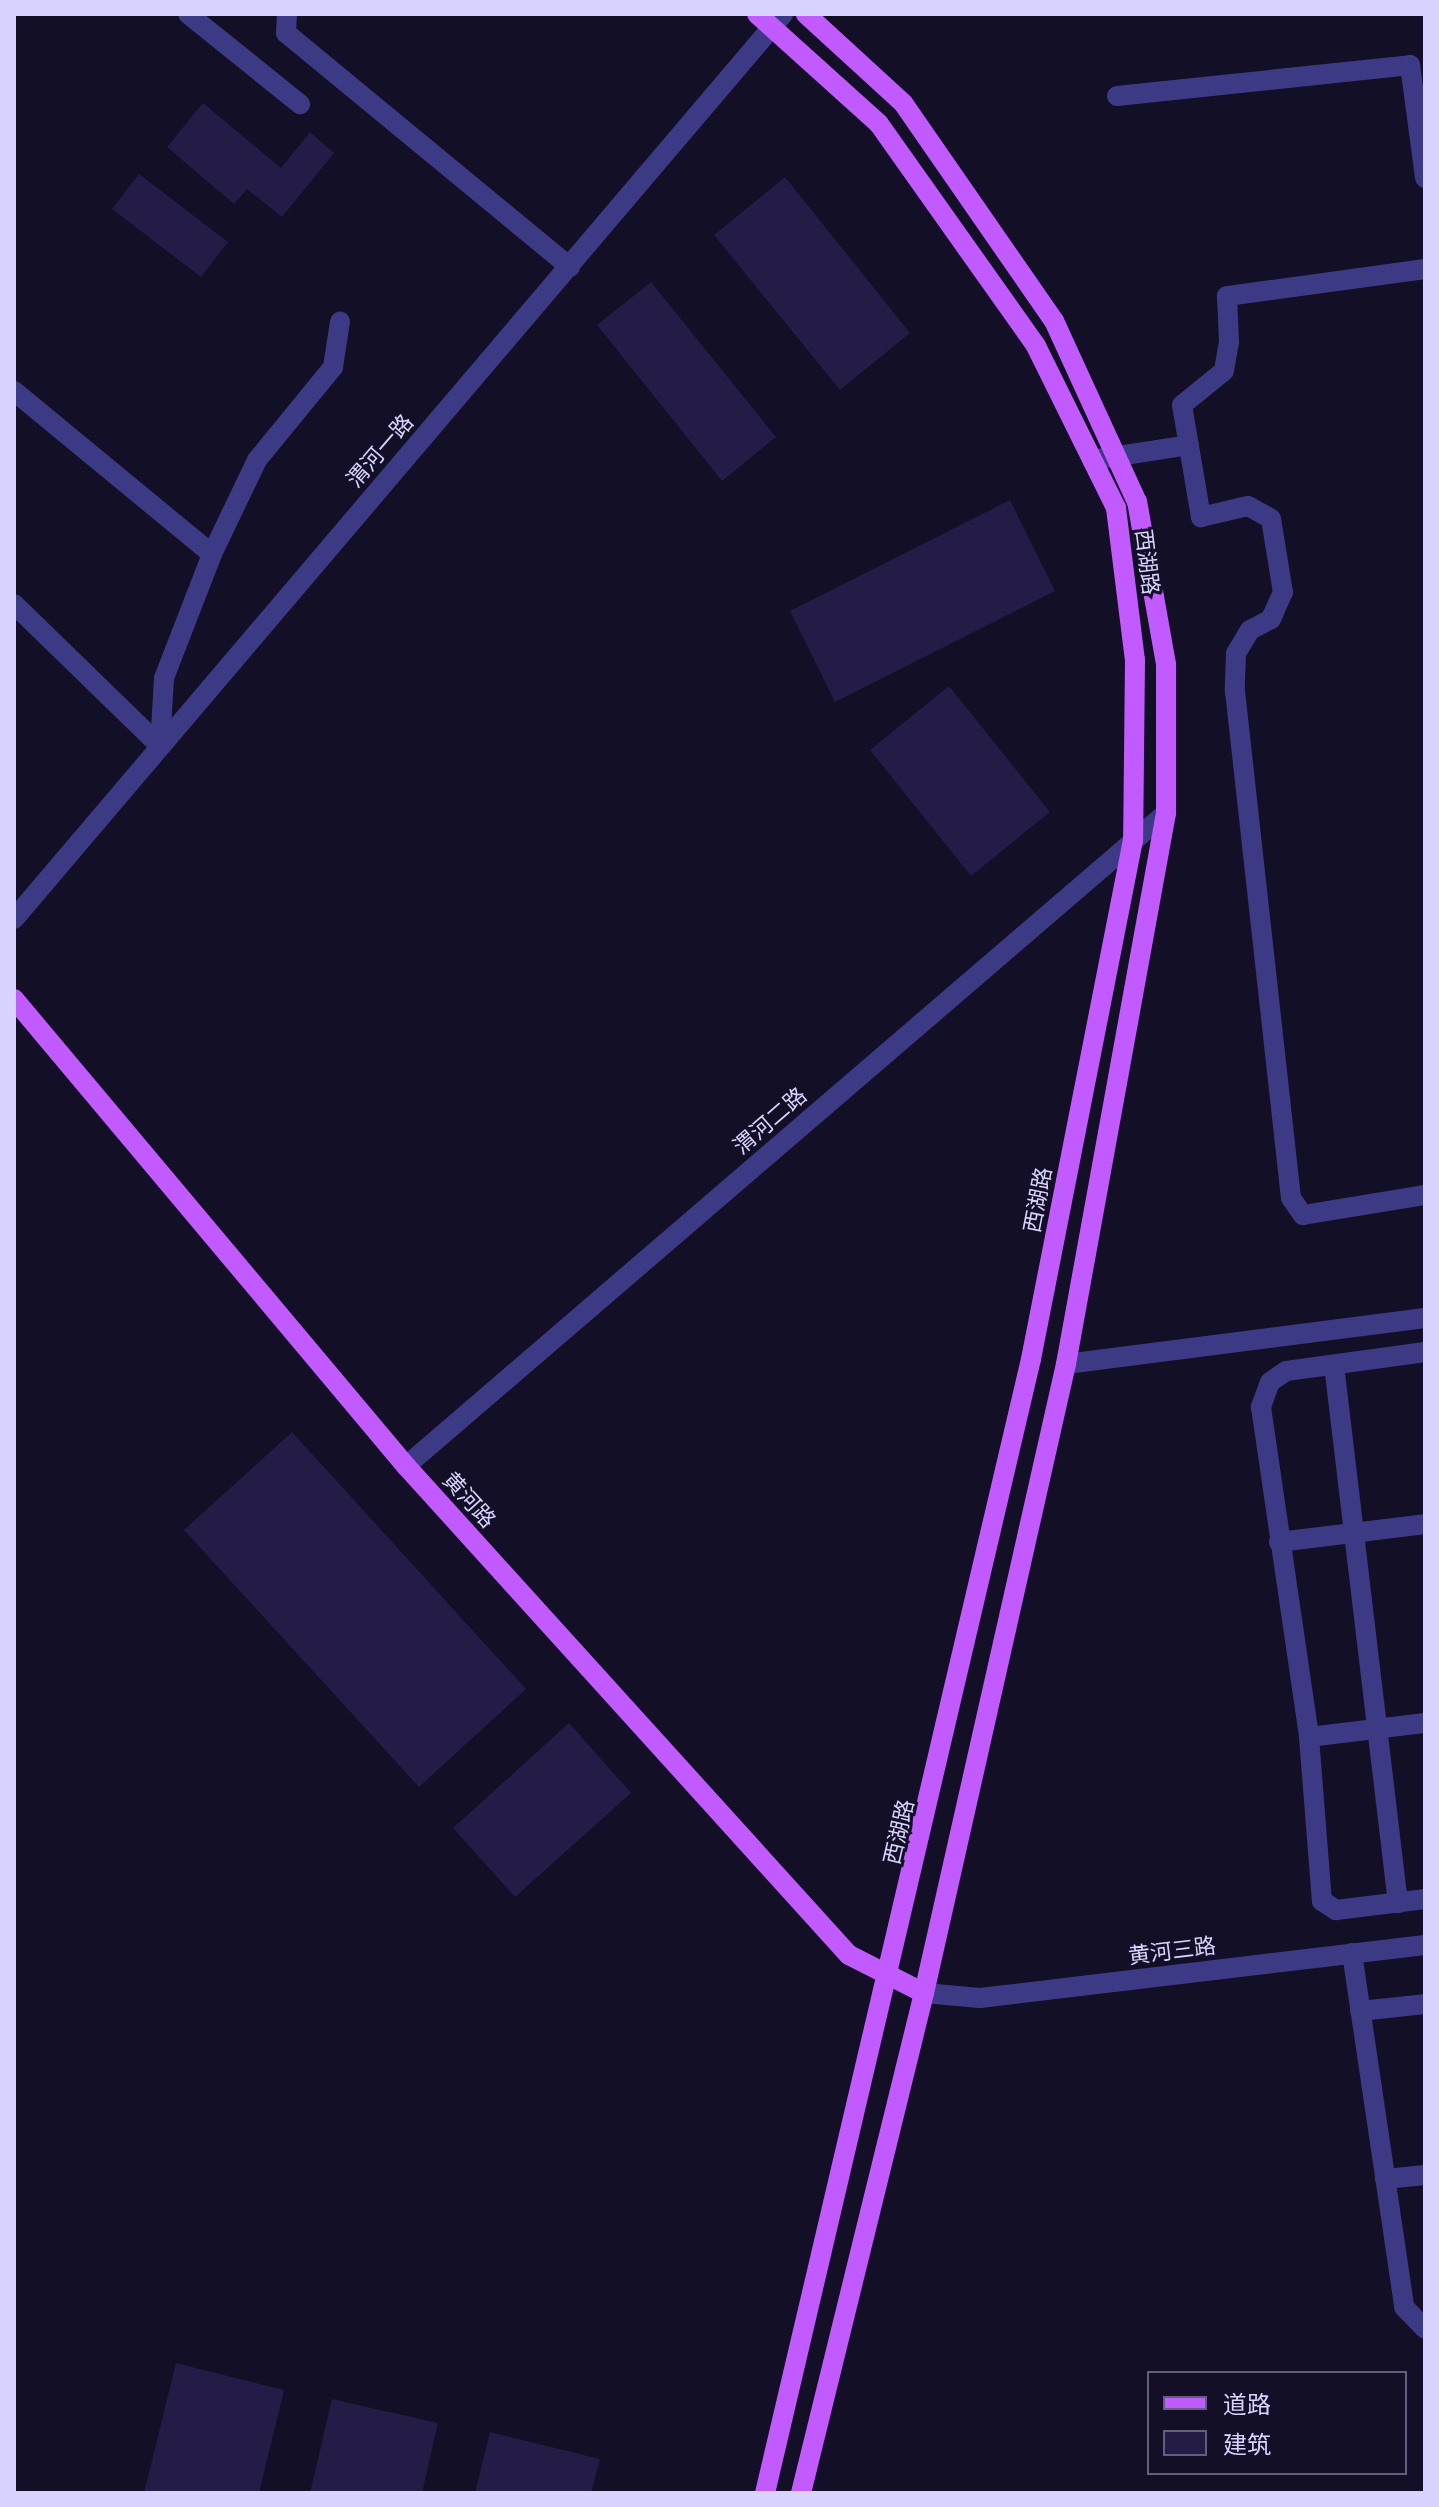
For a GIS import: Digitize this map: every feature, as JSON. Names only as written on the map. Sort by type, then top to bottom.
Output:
[{"type":"main road","name":"西湖路","points":[[801,2493],[924,1993],[1066,1364],[1166,813],[1166,664],[1137,502],[1117,456],[1054,321],[903,103],[806,14]]},
{"type":"main road","name":"西湖路","points":[[765,2493],[889,1980],[1031,1359],[1133,840],[1135,660],[1116,508],[1036,346],[879,124],[770,18]]},
{"type":"main road","name":"黄河路","points":[[14,999],[406,1466],[849,1955],[889,1980],[924,1993]]},
{"type":"street","points":[[188,14],[300,104]]},
{"type":"street","points":[[287,14],[286,33],[570,267]]},
{"type":"street","name":"渭河一路","points":[[14,919],[570,267],[770,18]]},
{"type":"street","points":[[1117,96],[1410,65],[1425,178]]},
{"type":"street","points":[[1425,269],[1227,296],[1229,342],[1224,371],[1182,405],[1201,517],[1248,506],[1271,519],[1283,592],[1271,619],[1250,630],[1236,653],[1235,691],[1291,1198],[1303,1215],[1425,1195]]},
{"type":"street","points":[[160,746],[164,678],[212,554],[257,460],[333,367],[340,322]]},
{"type":"street","points":[[14,391],[212,554]]},
{"type":"street","points":[[1092,460],[1189,445]]},
{"type":"street","points":[[14,604],[160,746]]},
{"type":"street","name":"渭河二路","points":[[406,1466],[1166,813]]},
{"type":"street","points":[[1066,1364],[1425,1318]]},
{"type":"street","points":[[1425,1352],[1286,1371],[1270,1382],[1261,1407],[1309,1737],[1322,1901],[1336,1910],[1425,1899]]},
{"type":"street","points":[[1334,1365],[1398,1903]]},
{"type":"street","points":[[1279,1542],[1425,1524]]},
{"type":"street","points":[[1309,1737],[1425,1723]]},
{"type":"street","name":"黄河三路","points":[[924,1993],[980,1998],[1425,1945]]},
{"type":"street","points":[[1352,1953],[1404,2307],[1425,2329]]},
{"type":"street","points":[[1360,2011],[1425,2004]]},
{"type":"street","points":[[1385,2179],[1425,2175]]},
{"type":"building","points":[[203,103],[281,168],[310,132],[334,153],[282,217],[247,189],[234,204],[167,147]]},
{"type":"building","points":[[139,174],[228,242],[201,277],[112,209]]},
{"type":"building","points":[[785,177],[910,333],[840,390],[714,235]]},
{"type":"building","points":[[651,282],[776,437],[722,481],[597,325]]},
{"type":"building","points":[[1010,500],[1055,591],[835,702],[790,611]]},
{"type":"building","points":[[949,686],[1050,812],[971,876],[870,750]]},
{"type":"building","points":[[292,1432],[526,1689],[419,1787],[184,1530]]},
{"type":"building","points":[[569,1723],[631,1793],[515,1897],[453,1828]]},
{"type":"building","points":[[176,2363],[284,2390],[259,2493],[144,2493]]},
{"type":"building","points":[[332,2399],[438,2423],[422,2493],[310,2493]]},
{"type":"building","points":[[490,2432],[600,2459],[591,2493],[475,2493]]}]
